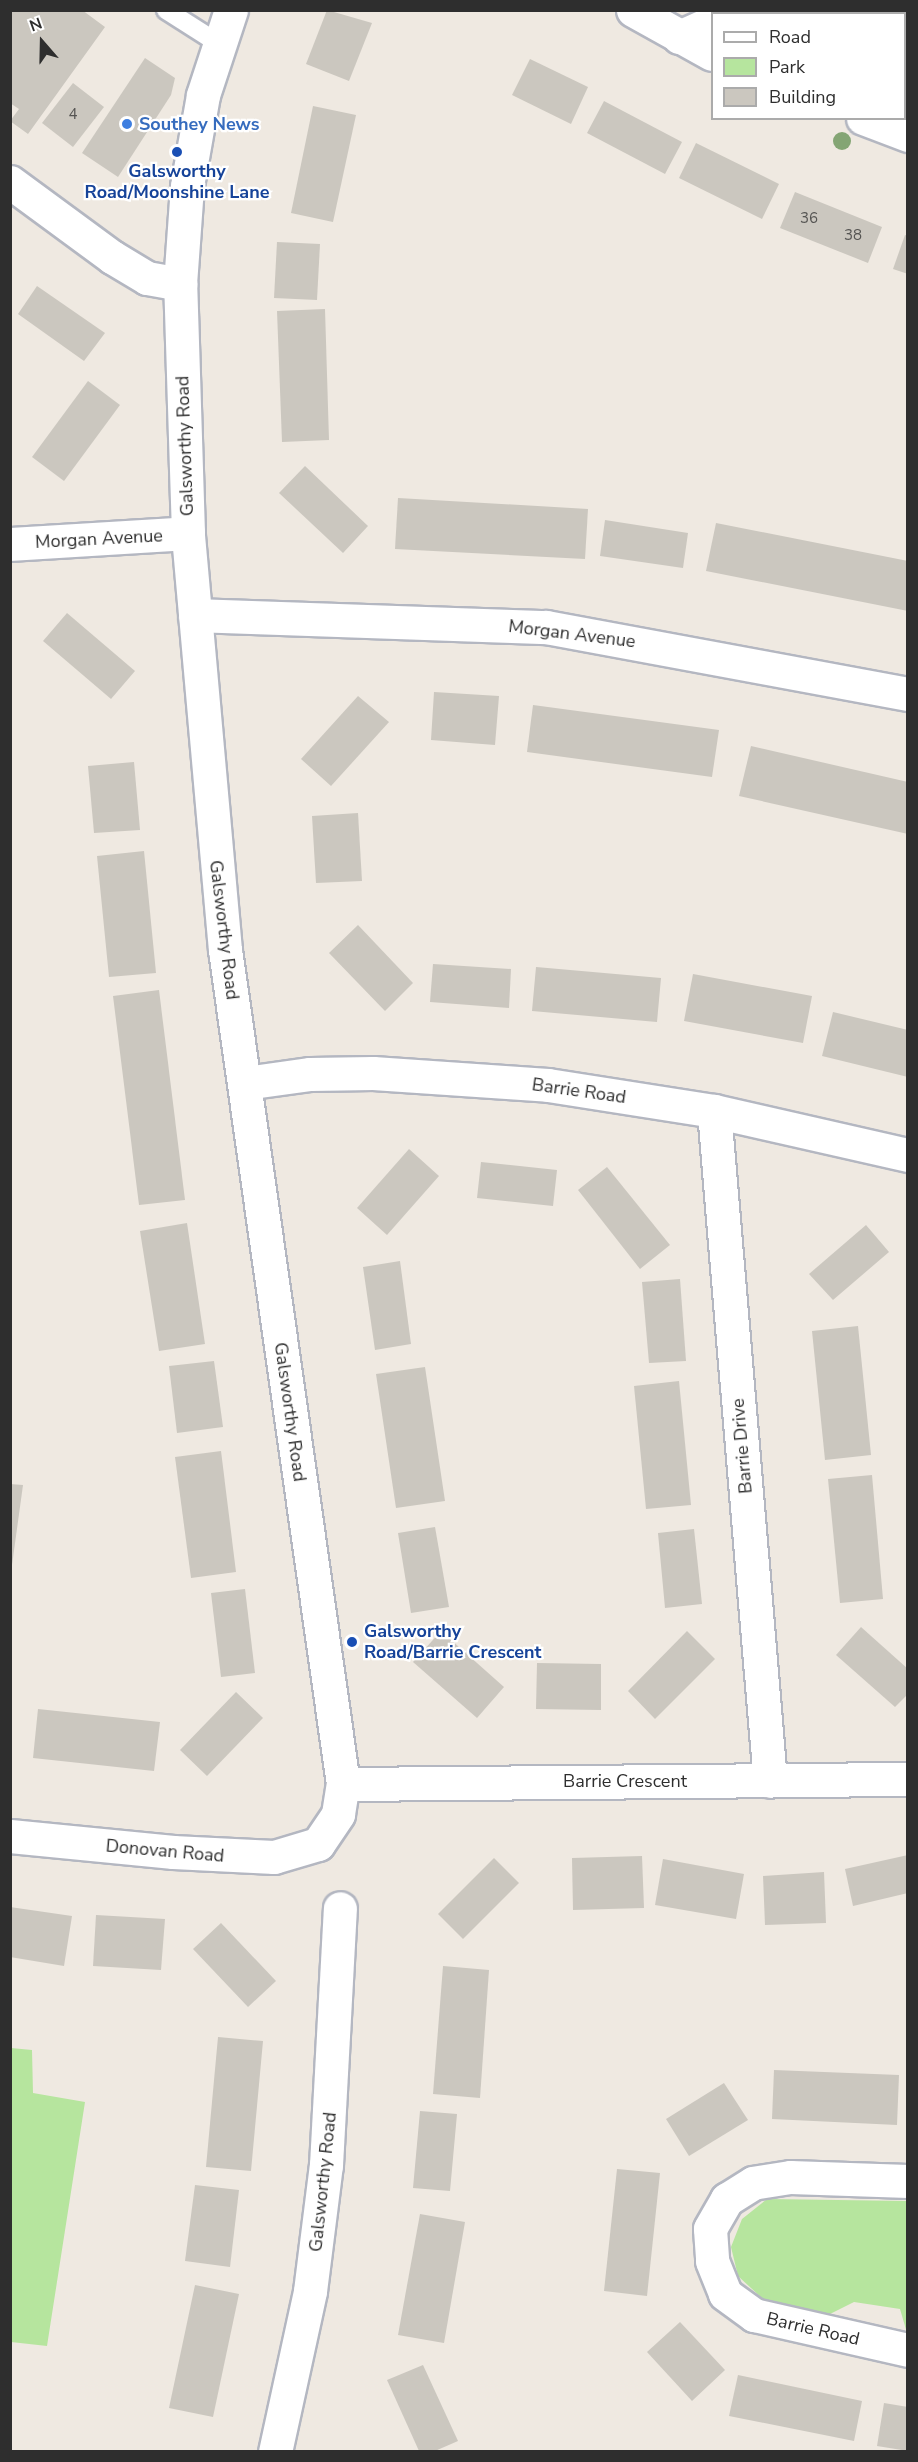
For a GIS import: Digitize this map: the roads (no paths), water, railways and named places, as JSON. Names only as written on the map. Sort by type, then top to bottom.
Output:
[{"type":"street","name":"Galsworthy Road","points":[[231,10],[202,95],[190,165],[180,284],[188,533],[209,806],[245,1083],[343,1784],[338,1814],[318,1844]]},
{"type":"street","points":[[633,10],[711,53]]},
{"type":"street","points":[[679,37],[711,22]]},
{"type":"street","points":[[868,120],[908,135]]},
{"type":"street","points":[[10,182],[112,257],[147,278],[180,284]]},
{"type":"street","name":"Morgan Avenue","points":[[10,544],[188,533]]},
{"type":"street","name":"Morgan Avenue","points":[[195,615],[546,627],[908,694]]},
{"type":"street","name":"Barrie Road","points":[[245,1083],[310,1074],[373,1073],[548,1085],[714,1111],[908,1155]]},
{"type":"street","name":"Barrie Drive","points":[[714,1111],[770,1780]]},
{"type":"street","name":"Barrie Crescent","points":[[343,1784],[908,1779]]},
{"type":"street","name":"Donovan Road","points":[[10,1836],[243,1857],[274,1857],[318,1844]]},
{"type":"street","name":"Galsworthy Road","points":[[275,2451],[310,2291],[325,2177],[337,2029],[340,1908]]},
{"type":"street","name":"Barrie Road","points":[[908,2181],[790,2176],[753,2183],[727,2199],[710,2229],[712,2261],[725,2295],[754,2315],[908,2350]]},
{"type":"lane","points":[[166,10],[218,43]]},
{"type":"place","name":"Southey News","points":[[127,124]]},
{"type":"place","name":"Galsworthy Road/Moonshine Lane","points":[[177,152]]},
{"type":"place","name":"Galsworthy Road/Barrie Crescent","points":[[352,1642]]}]
